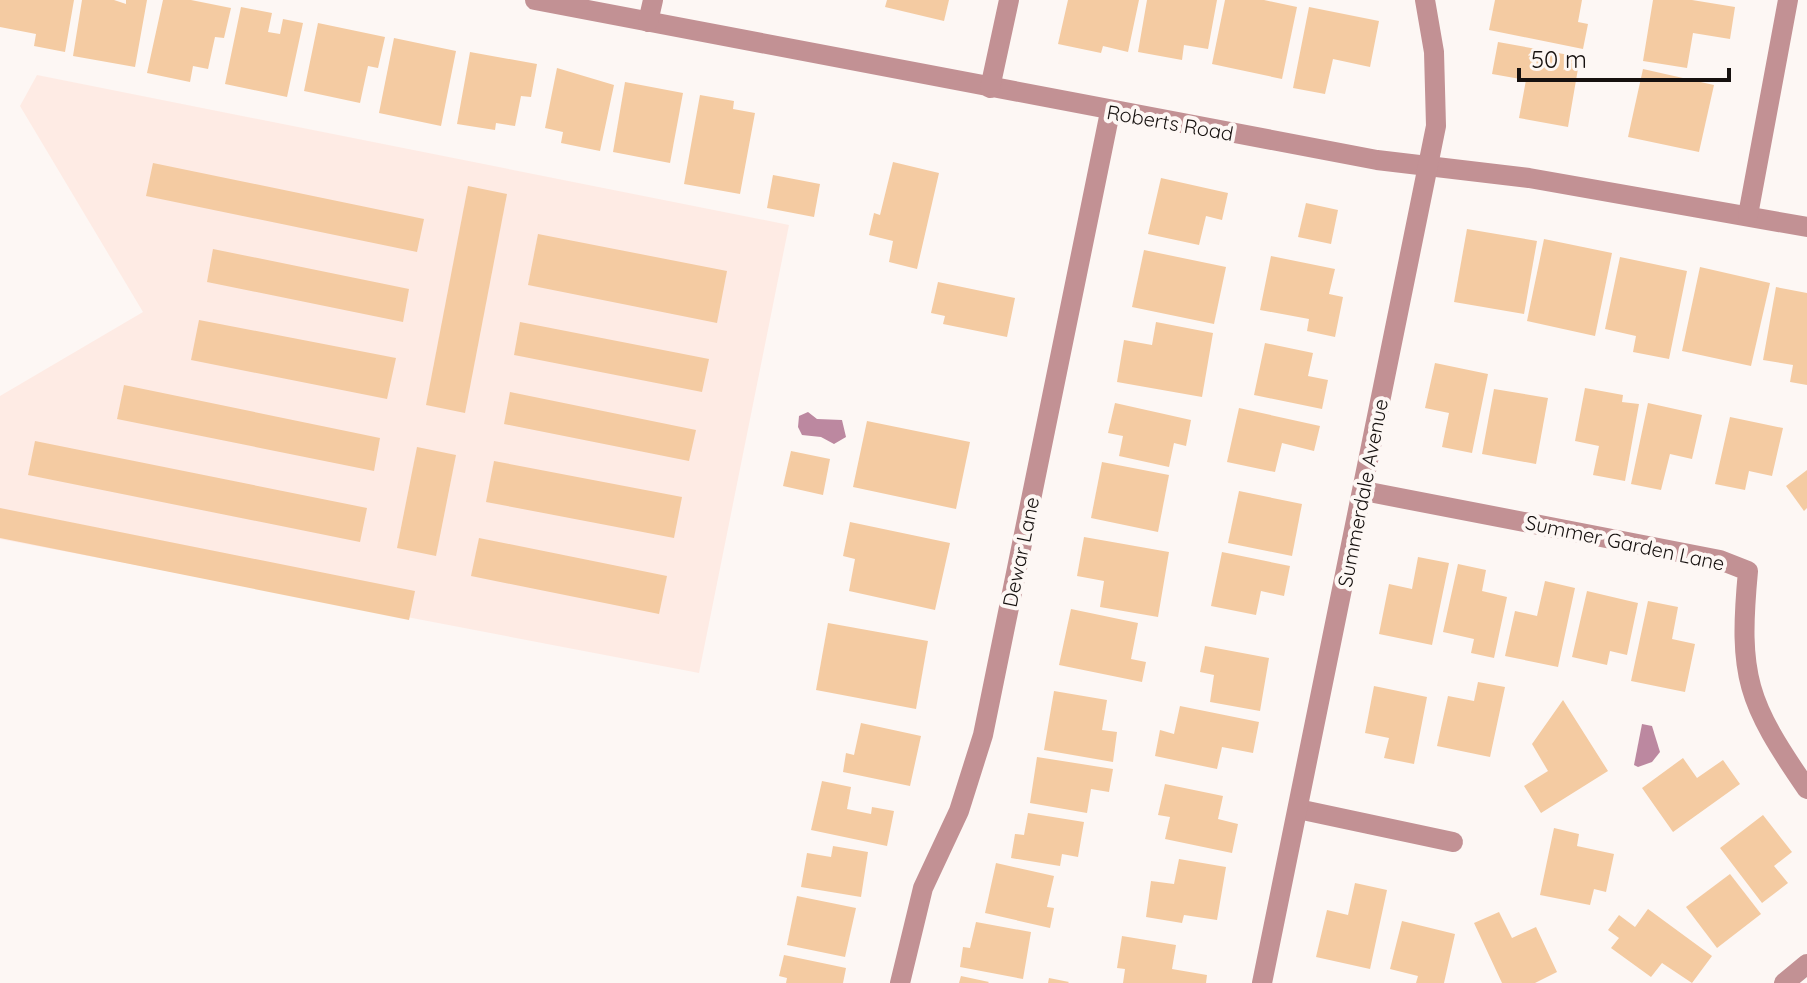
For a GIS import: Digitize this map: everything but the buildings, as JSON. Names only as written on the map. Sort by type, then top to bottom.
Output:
[{"type":"street","name":"Roberts Road","points":[[535,0],[1110,112],[1377,160],[1529,178],[1807,227]]},
{"type":"street","points":[[648,22],[653,0]]},
{"type":"street","points":[[990,88],[1009,0]]},
{"type":"street","name":"Summerdale Avenue","points":[[1262,983],[1364,491],[1438,106],[1434,52],[1425,0]]},
{"type":"street","points":[[1748,215],[1788,0]]},
{"type":"street","name":"Dewar Lane","points":[[900,983],[923,888],[959,811],[983,735],[1110,112]]},
{"type":"street","name":"Summer Garden Lane","points":[[1364,491],[1720,560],[1748,571],[1744,660],[1749,687],[1761,718],[1807,789]]},
{"type":"street","points":[[1298,809],[1453,842]]},
{"type":"street","points":[[1784,983],[1807,964]]},
{"type":"shaded area","points":[[37,75],[789,225],[699,673],[0,539],[0,396],[143,312],[20,106]]},
{"type":"shaded area","points":[[808,412],[817,419],[842,420],[846,437],[834,444],[821,437],[802,435],[798,427],[799,416]]},
{"type":"shaded area","points":[[1642,724],[1652,726],[1660,752],[1652,762],[1638,767],[1634,765]]}]
